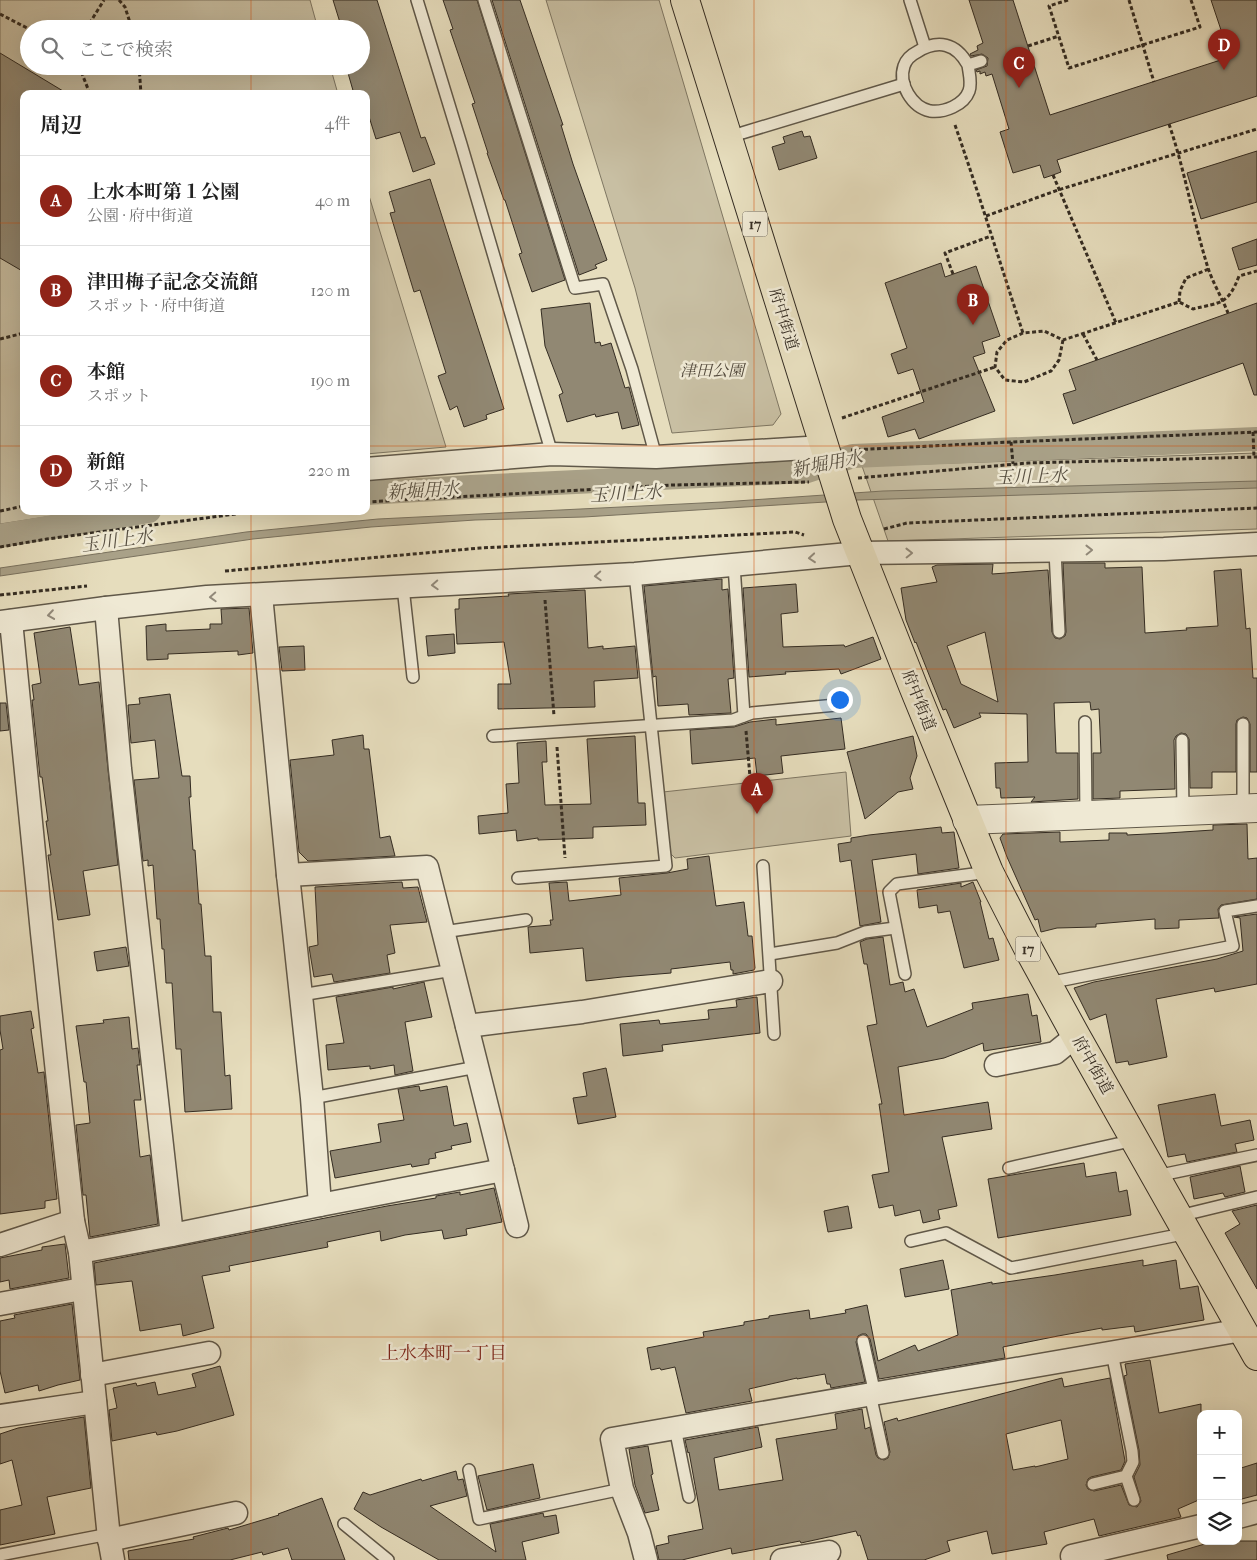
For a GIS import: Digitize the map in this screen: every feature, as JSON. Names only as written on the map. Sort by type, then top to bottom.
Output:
[{"type":"main road","name":"府中街道","points":[[685,0],[834,466],[847,518],[967,820],[1009,913],[1076,1036],[1257,1356]]},
{"type":"street","points":[[370,469],[552,454],[834,466]]},
{"type":"street","points":[[236,1513],[110,1545],[82,1289],[80,1252],[73,1221],[42,933],[5,621],[207,597],[635,574],[860,553],[1164,549],[1257,544]]},
{"type":"street","points":[[261,595],[312,1098],[320,1205]]},
{"type":"street","points":[[106,608],[120,769],[172,1235]]},
{"type":"street","points":[[967,820],[1250,808]]},
{"type":"street","points":[[288,875],[427,867],[517,1226]]},
{"type":"street","points":[[468,1026],[582,1012],[771,981]]},
{"type":"street","points":[[996,1065],[1055,1053],[1076,1036]]},
{"type":"street","points":[[80,1252],[503,1170]]},
{"type":"street","points":[[0,1245],[73,1221]]},
{"type":"street","points":[[0,1304],[82,1289]]},
{"type":"street","points":[[646,1560],[639,1533],[622,1489],[612,1439],[1242,1330]]},
{"type":"street","points":[[92,1375],[209,1353]]},
{"type":"street","points":[[0,1416],[95,1402]]},
{"type":"street","points":[[1242,1516],[1257,1512]]},
{"type":"street","points":[[1072,1556],[1197,1527]]},
{"type":"street","points":[[782,1560],[830,1552]]},
{"type":"lane","points":[[417,0],[552,454]]},
{"type":"lane","points":[[484,0],[574,288],[603,284],[632,369],[656,457]]},
{"type":"lane","points":[[910,0],[925,47]]},
{"type":"lane","points":[[941,44],[954,48],[963,56],[968,65],[969,91],[964,100],[949,109],[931,111],[918,105],[909,97],[904,84],[904,66],[912,54],[925,47],[941,44]]},
{"type":"lane","points":[[968,65],[982,61]]},
{"type":"lane","points":[[742,133],[904,84]]},
{"type":"lane","points":[[1055,551],[1059,632]]},
{"type":"lane","points":[[734,565],[744,716]]},
{"type":"lane","points":[[518,878],[666,866],[635,574]]},
{"type":"lane","points":[[403,587],[413,677]]},
{"type":"lane","points":[[493,736],[733,720],[752,713],[836,705]]},
{"type":"lane","points":[[1085,722],[1086,815]]},
{"type":"lane","points":[[1243,724],[1250,808]]},
{"type":"lane","points":[[1182,740],[1183,811]]},
{"type":"lane","points":[[763,866],[774,1034]]},
{"type":"lane","points":[[905,974],[889,892],[897,884],[989,872]]},
{"type":"lane","points":[[1047,983],[1233,946],[1226,911],[1257,906]]},
{"type":"lane","points":[[443,932],[526,920]]},
{"type":"lane","points":[[770,954],[837,943],[865,932],[895,928]]},
{"type":"lane","points":[[301,995],[453,970]]},
{"type":"lane","points":[[312,1098],[477,1067]]},
{"type":"lane","points":[[1009,1168],[1136,1140]]},
{"type":"lane","points":[[1156,1176],[1257,1155]]},
{"type":"lane","points":[[911,1241],[946,1233],[1011,1268],[1183,1225],[1257,1197]]},
{"type":"lane","points":[[863,1341],[883,1453]]},
{"type":"lane","points":[[1112,1353],[1132,1450],[1133,1462],[1126,1476],[1134,1500]]},
{"type":"lane","points":[[675,1428],[688,1497]]},
{"type":"lane","points":[[469,1470],[479,1519],[622,1489]]},
{"type":"lane","points":[[1093,1484],[1126,1476]]},
{"type":"lane","points":[[344,1524],[388,1560]]},
{"type":"lane","points":[[0,1555],[110,1545]]},
{"type":"path","points":[[92,20],[104,0]]},
{"type":"path","points":[[119,0],[125,7],[129,20]]},
{"type":"path","points":[[1068,0],[1049,6],[1069,68],[1200,27],[1191,0]]},
{"type":"path","points":[[1129,0],[1154,82]]},
{"type":"path","points":[[0,14],[20,24]]},
{"type":"path","points":[[1028,46],[1059,36]]},
{"type":"path","points":[[83,75],[88,90]]},
{"type":"path","points":[[140,75],[141,90]]},
{"type":"path","points":[[949,109],[986,216],[1023,333]]},
{"type":"path","points":[[1169,124],[1189,190],[1208,269],[1228,314]]},
{"type":"path","points":[[986,216],[1058,190],[1179,154],[1257,128]]},
{"type":"path","points":[[1053,175],[1116,323]]},
{"type":"path","points":[[953,274],[945,253],[991,236]]},
{"type":"path","points":[[1179,302],[1180,291],[1186,278],[1208,269]]},
{"type":"path","points":[[1063,340],[1059,360],[1052,371],[1024,382],[1005,380],[995,367],[997,352],[1007,340],[1023,333],[1044,331],[1063,340],[1179,302],[1193,309],[1223,302],[1232,294],[1239,276],[1257,271]]},
{"type":"path","points":[[0,339],[20,334]]},
{"type":"path","points":[[1082,334],[1098,360]]},
{"type":"path","points":[[839,419],[995,367]]},
{"type":"path","points":[[370,502],[672,485],[834,466],[1011,442],[1255,432],[1255,457],[1013,464],[834,466]]},
{"type":"path","points":[[1011,442],[1013,464]]},
{"type":"path","points":[[0,511],[20,507]]},
{"type":"path","points":[[876,531],[907,523],[1257,508]]},
{"type":"path","points":[[0,547],[228,515]]},
{"type":"path","points":[[216,572],[480,548],[795,532],[810,537]]},
{"type":"path","points":[[0,595],[90,585]]},
{"type":"path","points":[[744,716],[750,777]]},
{"type":"green space","points":[[0,0],[310,0],[316,20],[20,20],[20,75],[333,75],[337,90],[20,90],[20,515],[59,515],[0,524]]},
{"type":"green space","name":"津田公園","points":[[546,0],[659,0],[781,414],[773,425],[672,433],[635,288]]},
{"type":"green space","points":[[370,199],[446,447],[370,454]]},
{"type":"green space","points":[[1257,453],[1257,529],[888,541],[862,466]]},
{"type":"green space","points":[[846,772],[851,836],[675,858],[668,851],[663,792]]},
{"type":"shaded area","points":[[1257,481],[1257,488],[858,500],[584,517],[475,520],[371,527],[253,539],[0,576],[0,568],[246,532],[378,519],[722,502],[883,491]]},
{"type":"building","points":[[333,0],[377,0],[421,138],[425,137],[435,164],[413,172],[400,132],[376,139],[370,120],[370,90],[353,90],[349,75],[370,75],[370,20],[339,20]]},
{"type":"building","points":[[443,0],[477,0],[565,280],[532,292],[519,254],[522,253],[472,104],[475,103],[450,30],[453,29]]},
{"type":"building","points":[[492,0],[520,0],[563,125],[561,125],[573,164],[607,260],[595,265],[597,268],[579,275]]},
{"type":"building","points":[[969,0],[1013,0],[1050,115],[1230,57],[1211,0],[1257,0],[1257,96],[1057,160],[1061,172],[1044,178],[1040,165],[1013,173],[1000,132],[1009,129],[992,74],[986,76],[985,72],[980,74],[980,71],[977,72],[976,70],[987,66],[988,58],[982,54],[971,56],[970,54],[978,50],[977,46],[983,43]]},
{"type":"building","points":[[0,53],[20,65],[20,75],[36,75],[61,90],[20,90],[20,270],[0,258]]},
{"type":"building","points":[[802,131],[804,137],[810,136],[817,158],[779,170],[772,147],[785,143],[783,137]]},
{"type":"building","points":[[1257,151],[1257,202],[1201,219],[1187,173]]},
{"type":"building","points":[[430,179],[504,409],[486,415],[487,419],[464,427],[457,406],[450,410],[438,376],[446,373],[420,290],[414,292],[390,213],[395,212],[389,192]]},
{"type":"building","points":[[1257,239],[1257,265],[1239,270],[1232,248]]},
{"type":"building","points":[[941,263],[945,277],[976,266],[1000,336],[982,342],[985,353],[973,357],[995,411],[919,439],[915,429],[888,437],[882,417],[924,402],[913,369],[898,374],[891,354],[907,348],[885,283]]},
{"type":"building","points":[[590,303],[595,343],[600,342],[601,346],[611,343],[625,388],[629,387],[639,425],[622,429],[618,412],[596,417],[595,414],[567,422],[559,395],[563,393],[545,346],[541,309]]},
{"type":"building","points":[[1257,303],[1257,395],[1254,395],[1243,363],[1073,424],[1063,394],[1076,390],[1069,370]]},
{"type":"building","points":[[1063,563],[1105,563],[1105,568],[1142,567],[1145,633],[1218,626],[1214,571],[1241,569],[1246,629],[1250,628],[1253,678],[1257,678],[1257,772],[1250,772],[1250,724],[1247,718],[1243,717],[1237,720],[1236,724],[1236,772],[1212,772],[1212,788],[1190,788],[1189,739],[1186,734],[1181,733],[1174,740],[1175,789],[1120,791],[1120,798],[1093,799],[1093,753],[1101,753],[1099,709],[1091,710],[1090,702],[1054,703],[1056,753],[1078,753],[1078,799],[1031,802],[1035,797],[1001,798],[1000,788],[996,788],[995,763],[1028,762],[1027,714],[979,713],[981,717],[954,728],[946,709],[943,710],[906,620],[901,588],[937,582],[932,567],[937,565],[993,564],[992,574],[1048,570],[1052,632],[1055,638],[1060,639],[1065,636]],"holes":[[[985,632],[998,702],[961,684],[947,646]]]},
{"type":"building","points":[[722,579],[722,590],[728,589],[734,678],[728,679],[731,713],[689,715],[688,704],[658,706],[656,676],[653,677],[644,586]]},
{"type":"building","points":[[796,584],[798,612],[781,614],[783,647],[844,645],[845,647],[873,637],[881,659],[841,674],[839,669],[785,672],[786,674],[749,677],[743,588]]},
{"type":"building","points":[[585,590],[588,648],[603,646],[603,649],[635,646],[638,678],[594,681],[595,707],[498,709],[498,684],[511,684],[504,642],[457,644],[455,609],[459,609],[459,599]]},
{"type":"building","points":[[249,608],[253,653],[238,655],[238,651],[168,654],[168,659],[147,660],[146,626],[166,624],[166,631],[210,629],[210,624],[222,624],[221,609]]},
{"type":"building","points":[[70,627],[79,685],[99,682],[118,865],[83,871],[90,915],[58,920],[48,855],[51,855],[46,821],[48,821],[42,777],[40,777],[32,700],[34,700],[32,685],[41,683],[34,633]]},
{"type":"building","points":[[454,634],[455,653],[428,656],[426,636]]},
{"type":"building","points":[[304,646],[305,670],[282,671],[279,647]]},
{"type":"building","points":[[170,694],[182,776],[190,776],[191,797],[189,797],[193,850],[195,850],[205,956],[211,956],[213,1012],[221,1012],[225,1076],[230,1075],[232,1109],[185,1112],[181,1049],[176,1049],[172,983],[166,983],[160,919],[157,919],[153,865],[148,866],[148,860],[143,861],[134,780],[159,778],[155,740],[131,743],[128,705],[140,704],[139,698]]},
{"type":"building","points":[[0,703],[6,703],[9,730],[0,731]]},
{"type":"building","points":[[841,718],[845,749],[781,756],[783,773],[757,776],[755,758],[692,764],[690,730],[734,727],[750,722],[776,719],[776,725]]},
{"type":"building","points":[[363,735],[364,749],[369,749],[380,838],[390,836],[395,856],[308,861],[299,852],[290,760],[334,755],[332,740]]},
{"type":"building","points":[[635,736],[638,803],[645,803],[646,825],[593,827],[593,838],[538,840],[538,838],[517,841],[516,830],[479,834],[478,816],[508,813],[506,784],[519,783],[517,743],[546,741],[547,762],[542,762],[545,805],[591,804],[587,739]]},
{"type":"building","points":[[913,736],[917,756],[910,778],[913,789],[898,792],[865,819],[847,752]]},
{"type":"building","points":[[1247,824],[1248,859],[1257,858],[1257,899],[1221,905],[1218,909],[1219,918],[1179,920],[1179,928],[1155,929],[1155,919],[1096,924],[1096,927],[1057,928],[1041,932],[1038,919],[1035,920],[1000,838],[1003,834],[1060,832],[1060,842],[1109,840],[1109,833],[1127,833],[1127,835],[1213,830],[1213,825]]},
{"type":"building","points":[[941,827],[942,833],[954,832],[959,868],[918,874],[916,854],[872,860],[881,922],[860,926],[851,860],[840,862],[838,844],[851,842],[851,838],[869,835]]},
{"type":"building","points":[[709,856],[716,906],[744,902],[748,936],[752,936],[754,970],[733,974],[730,962],[671,969],[671,973],[586,981],[583,948],[530,953],[528,927],[551,925],[550,920],[553,920],[549,883],[567,882],[569,901],[621,895],[619,878],[688,869],[687,859]]},
{"type":"building","points":[[402,882],[403,888],[418,887],[427,922],[390,925],[395,953],[387,955],[390,973],[334,982],[332,974],[314,977],[309,947],[318,945],[315,887]]},
{"type":"building","points":[[973,882],[981,902],[989,939],[993,938],[999,960],[964,968],[950,911],[938,913],[937,905],[919,908],[917,890],[961,883],[961,887]]},
{"type":"building","points":[[1257,914],[1257,984],[1215,992],[1214,988],[1156,999],[1167,1057],[1129,1065],[1128,1061],[1116,1063],[1106,1014],[1090,1020],[1074,988],[1094,982],[1217,959],[1243,951],[1240,918],[1234,917]]},
{"type":"building","points":[[883,937],[890,985],[903,982],[905,992],[914,989],[927,1027],[973,1009],[972,1003],[1028,994],[1032,1016],[1037,1015],[1041,1042],[984,1051],[983,1043],[944,1058],[898,1067],[904,1115],[988,1102],[992,1129],[942,1137],[957,1206],[938,1210],[940,1219],[923,1223],[920,1210],[895,1216],[893,1205],[879,1208],[872,1175],[889,1172],[879,1104],[882,1104],[867,1026],[877,1024],[867,964],[864,964],[860,942]]},
{"type":"building","points":[[126,947],[129,966],[97,971],[94,952]]},
{"type":"building","points":[[424,982],[432,1017],[405,1022],[413,1071],[395,1075],[394,1065],[370,1069],[370,1066],[328,1070],[326,1045],[344,1043],[336,997],[393,987],[393,989]]},
{"type":"building","points":[[757,997],[760,1033],[662,1045],[663,1051],[623,1056],[620,1024],[659,1020],[660,1024],[709,1019],[708,1010],[737,1007],[736,1000]]},
{"type":"building","points":[[31,1011],[34,1028],[31,1029],[38,1073],[44,1072],[57,1199],[45,1201],[45,1208],[0,1214],[0,1050],[3,1049],[0,1016]]},
{"type":"building","points":[[129,1017],[132,1049],[138,1048],[140,1065],[137,1065],[141,1100],[134,1100],[140,1157],[150,1155],[158,1224],[90,1237],[86,1195],[83,1195],[76,1125],[90,1123],[86,1082],[84,1082],[76,1026],[104,1023],[103,1020]]},
{"type":"building","points":[[606,1068],[616,1117],[578,1124],[573,1098],[587,1096],[583,1073]]},
{"type":"building","points":[[419,1086],[420,1091],[447,1086],[454,1126],[467,1123],[471,1142],[451,1146],[452,1149],[435,1153],[436,1158],[429,1159],[429,1164],[412,1167],[411,1164],[335,1178],[330,1151],[381,1142],[378,1124],[404,1120],[398,1089]]},
{"type":"building","points":[[1215,1094],[1221,1126],[1250,1120],[1254,1140],[1235,1144],[1237,1152],[1187,1162],[1185,1154],[1168,1157],[1158,1105]]},
{"type":"building","points":[[1084,1163],[1086,1177],[1116,1172],[1119,1192],[1127,1190],[1131,1215],[998,1238],[988,1179]]},
{"type":"building","points":[[1240,1166],[1245,1192],[1225,1197],[1223,1193],[1194,1199],[1190,1177]]},
{"type":"building","points":[[494,1188],[502,1222],[466,1229],[467,1235],[444,1239],[442,1230],[405,1235],[381,1241],[380,1231],[327,1242],[328,1247],[229,1266],[230,1271],[202,1276],[214,1328],[183,1336],[181,1324],[140,1331],[132,1281],[96,1285],[94,1263],[436,1198],[436,1196],[460,1192],[460,1195]]},
{"type":"building","points":[[1257,1205],[1257,1289],[1225,1233],[1240,1224],[1232,1211]]},
{"type":"building","points":[[848,1206],[852,1228],[828,1232],[824,1211]]},
{"type":"building","points":[[65,1244],[69,1278],[10,1289],[9,1280],[0,1282],[0,1258],[42,1250],[42,1247]]},
{"type":"building","points":[[943,1260],[949,1289],[905,1297],[900,1269]]},
{"type":"building","points":[[1143,1260],[1143,1266],[1176,1260],[1180,1289],[1198,1286],[1204,1320],[1135,1332],[1134,1326],[1102,1330],[1102,1328],[1003,1347],[1005,1358],[879,1379],[870,1339],[866,1334],[862,1334],[858,1336],[856,1342],[865,1382],[831,1388],[830,1384],[827,1384],[825,1374],[797,1378],[749,1389],[752,1401],[686,1413],[675,1367],[651,1370],[647,1348],[704,1337],[703,1332],[744,1325],[744,1322],[769,1318],[769,1316],[809,1310],[810,1319],[846,1313],[845,1310],[867,1305],[878,1361],[915,1345],[918,1351],[958,1335],[951,1290],[992,1282],[992,1284],[1055,1275]]},
{"type":"building","points":[[72,1304],[80,1380],[39,1391],[38,1385],[5,1393],[0,1371],[0,1321],[15,1318],[14,1315]]},
{"type":"building","points":[[1150,1360],[1159,1413],[1201,1404],[1201,1410],[1197,1410],[1197,1501],[1178,1509],[1181,1517],[1099,1536],[1094,1519],[1044,1532],[1047,1544],[992,1554],[987,1531],[947,1541],[950,1551],[924,1560],[868,1560],[860,1535],[858,1536],[856,1531],[801,1543],[800,1541],[732,1554],[731,1548],[682,1560],[659,1560],[656,1546],[669,1543],[668,1536],[703,1529],[689,1452],[685,1440],[758,1427],[762,1447],[714,1458],[719,1490],[783,1480],[776,1439],[837,1429],[835,1414],[862,1409],[865,1429],[870,1427],[876,1455],[884,1460],[888,1458],[890,1452],[884,1422],[897,1418],[898,1421],[1062,1378],[1064,1387],[1110,1378],[1125,1461],[1121,1470],[1091,1477],[1086,1485],[1088,1489],[1094,1491],[1121,1485],[1129,1505],[1137,1507],[1141,1501],[1134,1477],[1140,1465],[1139,1450],[1124,1376],[1127,1375],[1125,1364]],"holes":[[[1061,1420],[1068,1459],[1013,1470],[1006,1434]]]},
{"type":"building","points":[[220,1366],[234,1415],[177,1431],[157,1435],[156,1432],[112,1441],[109,1410],[117,1408],[113,1388],[136,1383],[137,1386],[155,1382],[158,1395],[196,1387],[192,1374]]},
{"type":"building","points":[[84,1417],[91,1488],[47,1497],[55,1534],[0,1545],[0,1510],[22,1505],[12,1460],[0,1464],[0,1434],[18,1428]]},
{"type":"building","points":[[648,1446],[653,1474],[651,1475],[659,1510],[645,1513],[635,1485],[629,1449]]},
{"type":"building","points":[[1257,1463],[1257,1495],[1242,1499],[1242,1468]]},
{"type":"building","points":[[533,1464],[540,1498],[487,1510],[478,1476]]},
{"type":"building","points":[[456,1471],[458,1480],[463,1479],[467,1496],[430,1506],[496,1552],[490,1524],[543,1513],[544,1517],[556,1515],[559,1533],[522,1542],[526,1560],[439,1560],[381,1527],[354,1509],[363,1492],[370,1495],[421,1479],[422,1481]]},
{"type":"building","points":[[322,1498],[345,1560],[292,1560],[288,1548],[263,1555],[262,1552],[230,1560],[129,1560],[128,1551],[194,1539],[193,1537],[228,1528],[229,1530],[279,1515]]},
{"type":"building","points":[[1242,1541],[1257,1541],[1257,1560],[1168,1560],[1167,1555],[1201,1545],[1242,1545]]},
{"type":"waterway","name":"新堀用水","points":[[370,493],[807,471],[853,456],[1257,439]]},
{"type":"waterway","name":"新堀用水","points":[[0,536],[125,515]]},
{"type":"place","name":"新館","points":[[1224,70]]},
{"type":"place","name":"本館","points":[[1019,88]]},
{"type":"place","name":"津田梅子記念交流館","points":[[973,325]]},
{"type":"place","name":"上水本町第１公園","points":[[757,814]]},
{"type":"district","name":"上水本町一丁目","points":[[444,1353]]},
{"type":"water label","name":"玉川上水","points":[[1031,477]]},
{"type":"water label","name":"玉川上水","points":[[626,494]]},
{"type":"water label","name":"玉川上水","points":[[117,541]]}]
